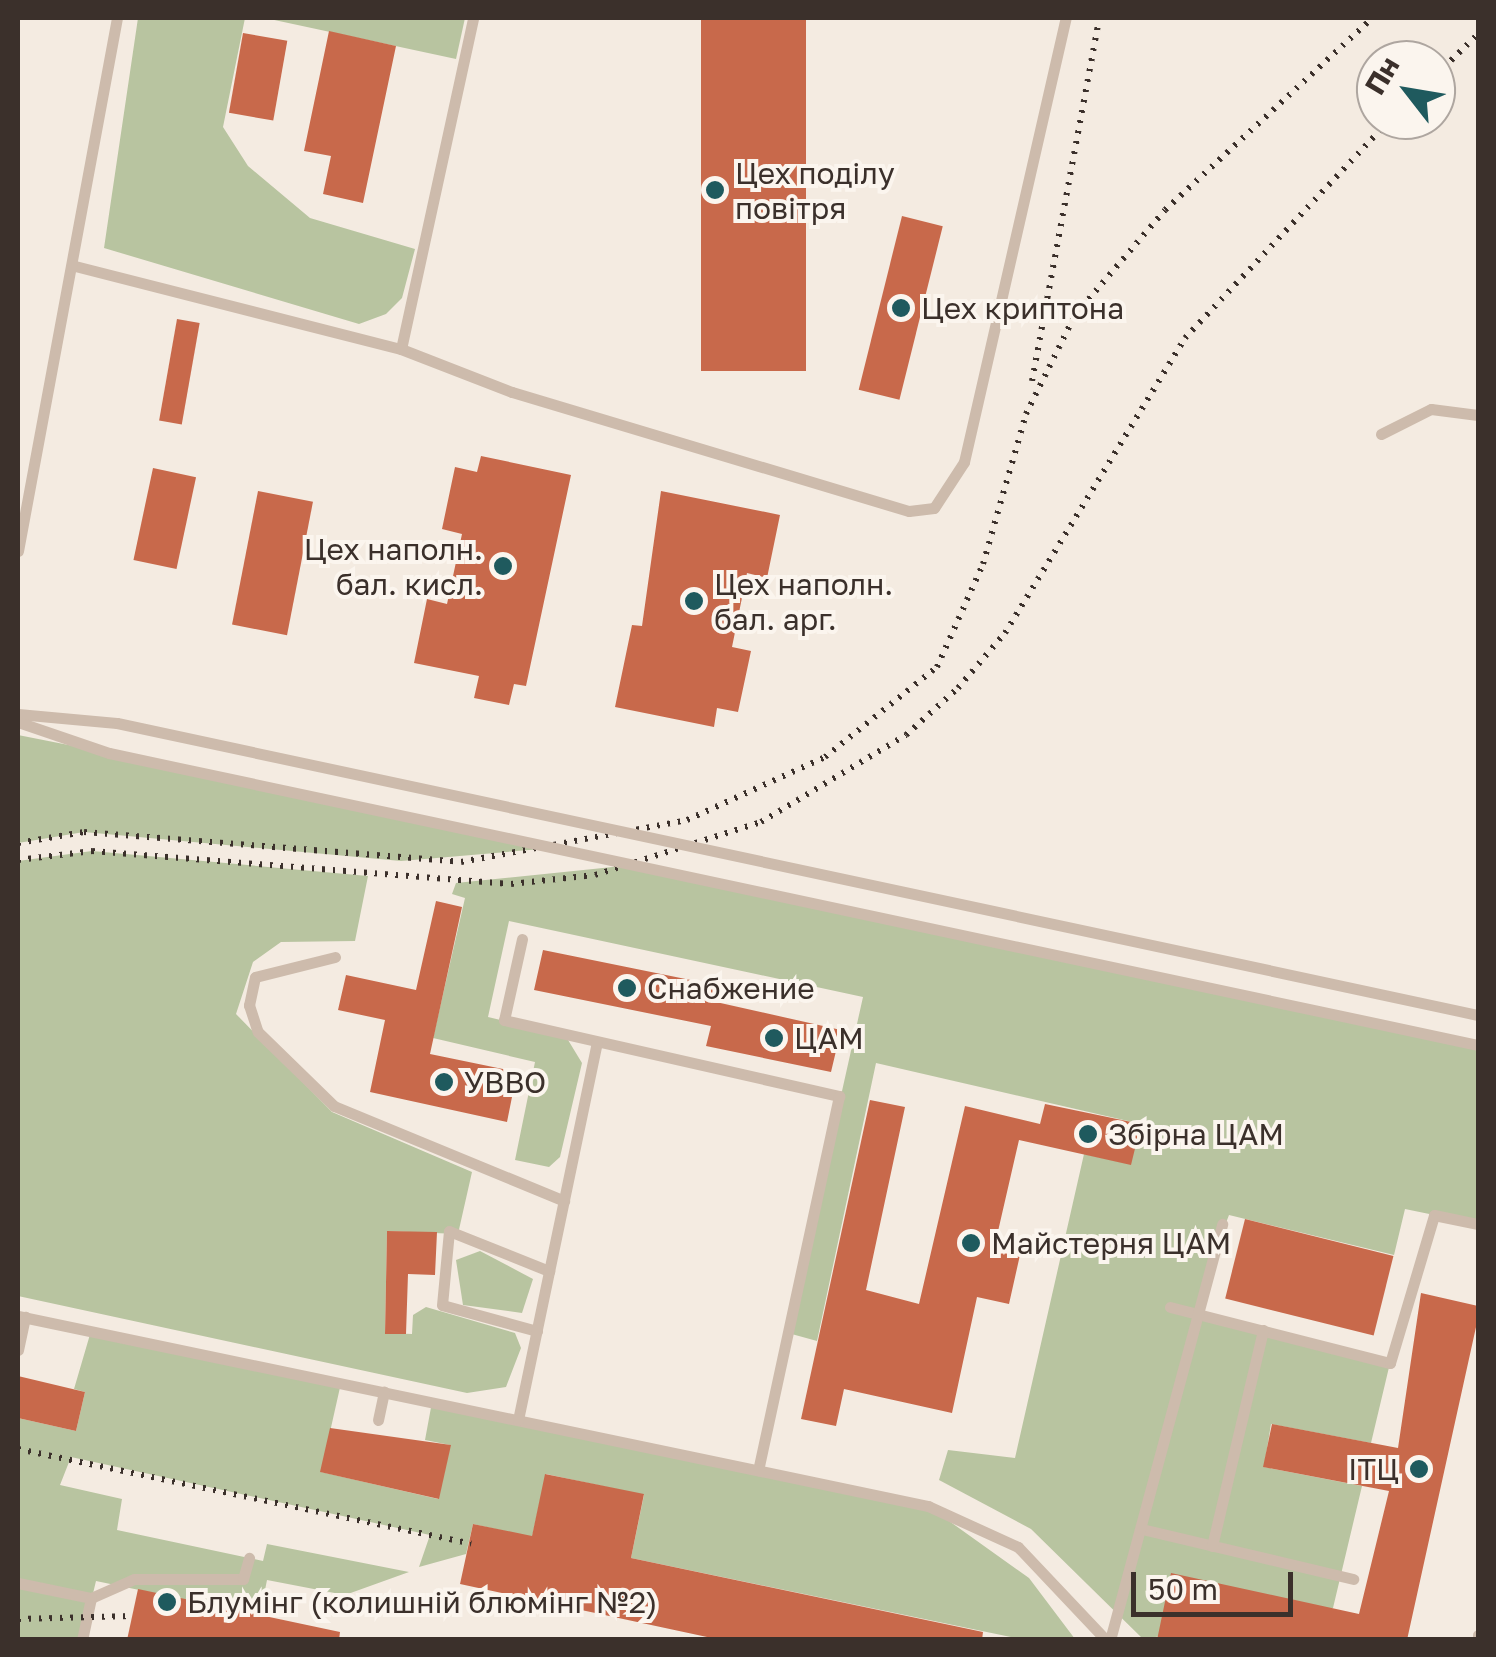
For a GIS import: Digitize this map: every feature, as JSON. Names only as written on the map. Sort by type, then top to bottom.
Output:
[{"type":"lane","points":[[18,552],[76,266],[117,18]]},
{"type":"lane","points":[[401,349],[473,18]]},
{"type":"lane","points":[[76,266],[401,349],[512,392],[910,511],[934,508],[964,462],[1066,18]]},
{"type":"lane","points":[[1381,434],[1431,408],[1478,415]]},
{"type":"lane","points":[[18,714],[116,723],[1478,1014]]},
{"type":"lane","points":[[18,722],[109,753],[1478,1045]]},
{"type":"lane","points":[[522,939],[504,1020],[839,1096],[758,1470]]},
{"type":"lane","points":[[335,957],[256,977],[249,1004],[258,1032],[334,1106],[564,1201]]},
{"type":"lane","points":[[518,1420],[597,1043]]},
{"type":"lane","points":[[1170,1306],[1390,1363],[1434,1216],[1478,1224]]},
{"type":"lane","points":[[18,1350],[21,1316],[758,1470],[972,1521],[1018,1547],[1108,1640],[1146,1530],[1203,1316],[1222,1224]]},
{"type":"lane","points":[[537,1331],[442,1305],[449,1231],[549,1271]]},
{"type":"lane","points":[[1212,1546],[1262,1330]]},
{"type":"lane","points":[[378,1420],[384,1392]]},
{"type":"lane","points":[[1146,1530],[1353,1579]]},
{"type":"lane","points":[[18,1583],[91,1598],[134,1579],[244,1579],[249,1558]]},
{"type":"lane","points":[[82,1640],[91,1598]]},
{"type":"green space","points":[[138,18],[245,18],[223,127],[248,166],[310,218],[415,249],[402,298],[386,314],[359,324],[104,248]]},
{"type":"green space","points":[[265,18],[465,18],[456,59]]},
{"type":"green space","points":[[18,735],[553,848],[401,861],[84,832],[18,843]]},
{"type":"green space","points":[[92,851],[368,876],[355,941],[281,942],[253,962],[236,1014],[332,1112],[472,1172],[458,1234],[387,1231],[385,1333],[412,1334],[413,1315],[426,1307],[515,1333],[521,1348],[506,1387],[467,1393],[18,1296],[18,861]]},
{"type":"green space","points":[[632,865],[1478,1045],[1478,1224],[1405,1209],[1394,1255],[1229,1215],[1224,1228],[1203,1316],[1390,1363],[1371,1443],[1271,1424],[1264,1467],[1362,1486],[1333,1608],[1143,1639],[1031,1529],[939,1480],[948,1450],[1015,1458],[1084,1154],[1130,1164],[1141,1124],[876,1063],[817,1341],[788,1333],[863,997],[509,921],[488,1017],[565,1035],[582,1063],[560,1157],[549,1167],[515,1160],[535,1062],[433,1038],[465,898],[452,894],[456,883]]},
{"type":"green space","points":[[480,1251],[533,1279],[522,1313],[463,1305],[456,1260]]},
{"type":"green space","points":[[91,1331],[341,1383],[321,1472],[438,1499],[450,1445],[425,1440],[432,1402],[928,1506],[1029,1578],[1075,1639],[1020,1639],[631,1558],[644,1495],[546,1474],[532,1537],[473,1524],[466,1554],[419,1567],[430,1535],[71,1457],[60,1485],[122,1499],[117,1530],[263,1561],[267,1544],[409,1572],[345,1595],[267,1580],[260,1615],[96,1581],[82,1639],[18,1640],[18,1418],[76,1431],[85,1392],[74,1389]]},
{"type":"building","name":"Цех поділу повітря","points":[[701,18],[806,18],[806,371],[701,371]]},
{"type":"building","points":[[329,31],[396,46],[363,203],[323,194],[331,156],[304,151]]},
{"type":"building","points":[[243,33],[287,41],[273,121],[229,113]]},
{"type":"building","name":"Цех криптона","points":[[902,216],[943,226],[899,400],[859,390]]},
{"type":"building","points":[[177,319],[200,323],[182,424],[159,420]]},
{"type":"building","name":"Цех наполн. бал. кисл.","points":[[481,456],[571,475],[526,686],[514,684],[509,705],[474,698],[479,676],[414,663],[427,599],[447,604],[462,534],[442,529],[455,467],[477,472]]},
{"type":"building","points":[[153,468],[196,477],[176,569],[133,560]]},
{"type":"building","points":[[258,491],[313,502],[287,635],[232,625]]},
{"type":"building","name":"Цех наполн. бал. арг.","points":[[661,491],[780,515],[767,578],[747,573],[732,647],[751,651],[738,712],[717,708],[714,727],[615,707],[632,625],[642,626]]},
{"type":"building","points":[[436,901],[462,907],[430,1054],[517,1072],[507,1122],[370,1092],[385,1020],[338,1010],[346,975],[416,990]]},
{"type":"building","points":[[543,950],[720,986],[716,1002],[841,1030],[831,1072],[706,1046],[711,1026],[534,990]]},
{"type":"building","points":[[870,1100],[905,1107],[866,1290],[919,1304],[965,1106],[1040,1124],[1045,1104],[1141,1124],[1131,1165],[1019,1140],[996,1240],[1022,1246],[1009,1304],[977,1297],[952,1413],[844,1389],[836,1426],[801,1419]]},
{"type":"building","points":[[1245,1219],[1393,1256],[1374,1336],[1225,1299]]},
{"type":"building","points":[[387,1231],[437,1232],[435,1275],[408,1274],[406,1334],[385,1334]]},
{"type":"building","points":[[1421,1293],[1478,1306],[1478,1318],[1407,1640],[1157,1640],[1171,1573],[1359,1614],[1389,1491],[1263,1467],[1272,1424],[1398,1448]]},
{"type":"building","points":[[18,1376],[85,1392],[76,1431],[18,1418]]},
{"type":"building","points":[[330,1428],[451,1445],[439,1499],[320,1472]]},
{"type":"building","points":[[545,1474],[644,1494],[631,1558],[983,1632],[982,1640],[721,1640],[460,1584],[473,1524],[532,1536]]},
{"type":"building","name":"Блумінг (колишній блюмінг №2)","points":[[138,1589],[340,1632],[339,1640],[127,1640]]},
{"type":"railway","points":[[1032,381],[1099,18]]},
{"type":"railway","points":[[18,843],[84,832],[461,862],[687,820],[825,757],[937,667],[983,564],[1026,414],[1075,315],[1165,210],[1372,18]]},
{"type":"railway","points":[[1456,55],[1478,34]]},
{"type":"railway","points":[[18,860],[92,851],[511,884],[595,875],[761,822],[906,735],[958,688],[1005,633],[1185,338],[1371,140]]},
{"type":"railway","points":[[18,1449],[471,1544]]},
{"type":"railway","points":[[18,1619],[132,1616]]},
{"type":"place","name":"Цех поділу повітря","points":[[715,190]]},
{"type":"place","name":"Цех криптона","points":[[901,308]]},
{"type":"place","name":"Цех наполн. бал. кисл.","points":[[503,566]]},
{"type":"place","name":"Цех наполн. бал. арг.","points":[[694,601]]},
{"type":"place","name":"Снабжение","points":[[627,988]]},
{"type":"place","name":"ЦАМ","points":[[774,1038]]},
{"type":"place","name":"УВВО","points":[[444,1082]]},
{"type":"place","name":"Збірна ЦАМ","points":[[1088,1134]]},
{"type":"place","name":"Майстерня ЦАМ","points":[[971,1243]]},
{"type":"place","name":"ІТЦ","points":[[1419,1469]]},
{"type":"place","name":"Блумінг (колишній блюмінг №2)","points":[[167,1602]]}]
